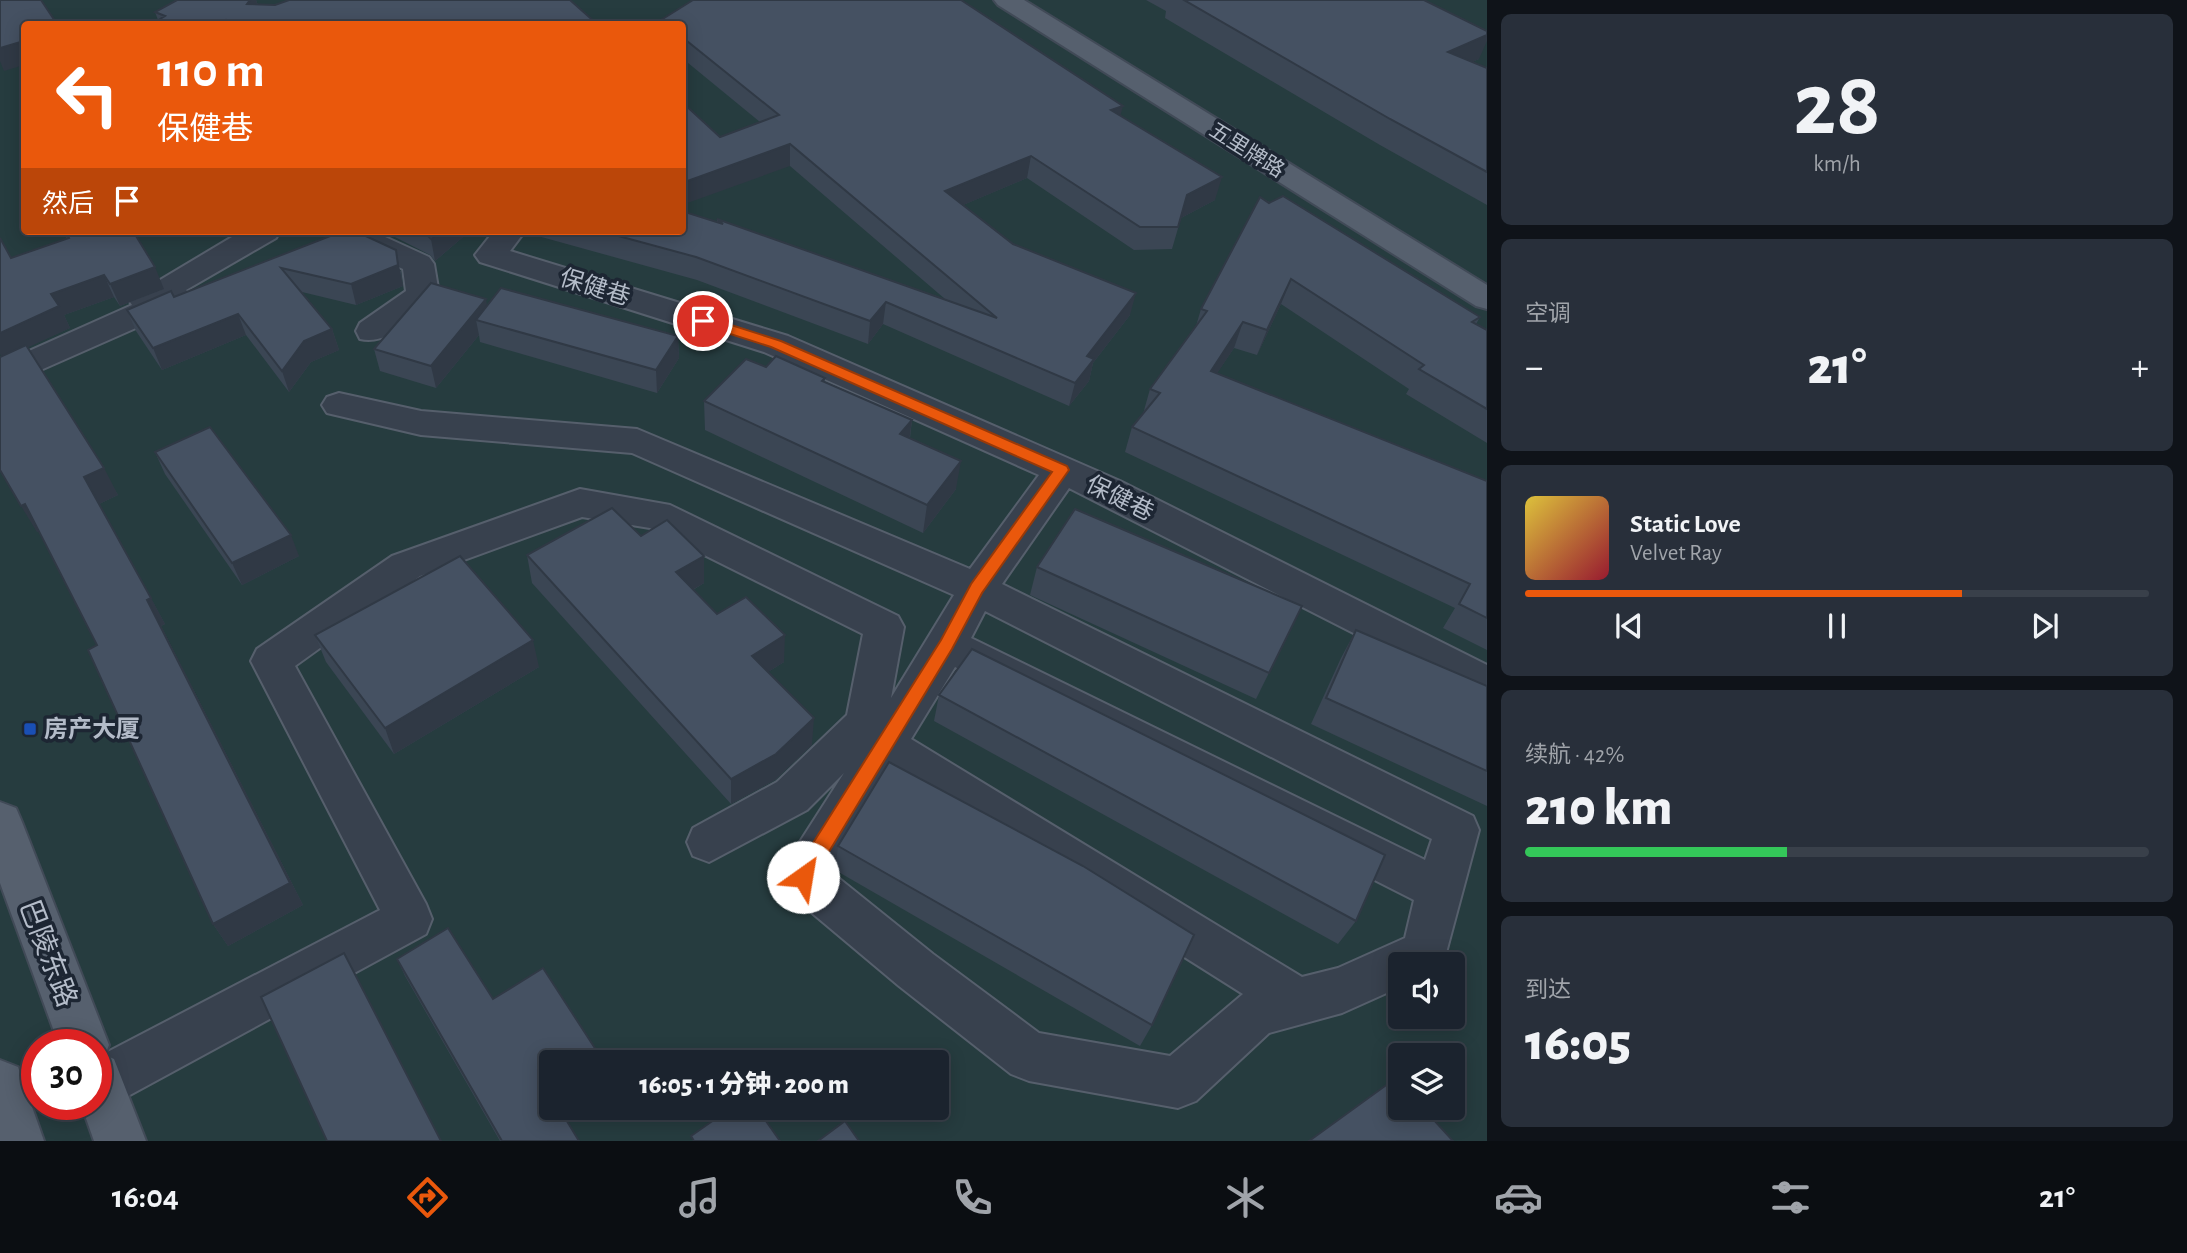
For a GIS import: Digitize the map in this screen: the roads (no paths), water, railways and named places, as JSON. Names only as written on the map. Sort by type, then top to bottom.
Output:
[{"type":"main road","name":"五里牌路","points":[[1007,0],[1487,299]]},
{"type":"main road","name":"五里牌路","points":[[1032,0],[1487,280]]},
{"type":"main road","name":"巴陵东路","points":[[0,822],[78,1029]]},
{"type":"main road","points":[[0,1085],[18,1141]]},
{"type":"main road","name":"巴陵东路","points":[[112,1119],[120,1141]]},
{"type":"street","points":[[318,243],[349,235]]},
{"type":"street","points":[[355,235],[418,264],[423,294],[372,331]]},
{"type":"street","name":"保健巷","points":[[507,235],[491,255],[776,344],[1107,490],[1487,684]]},
{"type":"street","points":[[0,377],[274,243]]},
{"type":"street","points":[[339,405],[421,423],[637,441],[977,589],[1457,830],[1424,952],[1342,990],[1255,1013],[1178,1083],[1030,1056],[916,970],[803,877],[947,645],[977,589],[1062,470]]},
{"type":"street","points":[[112,1059],[409,919],[271,661],[405,566],[580,503],[657,515],[884,627],[866,723],[792,796],[709,842]]},
{"type":"street","points":[[947,645],[1439,890]]},
{"type":"street","points":[[884,745],[1299,1002]]},
{"type":"place","name":"房产大厦","points":[[30,729]]}]
